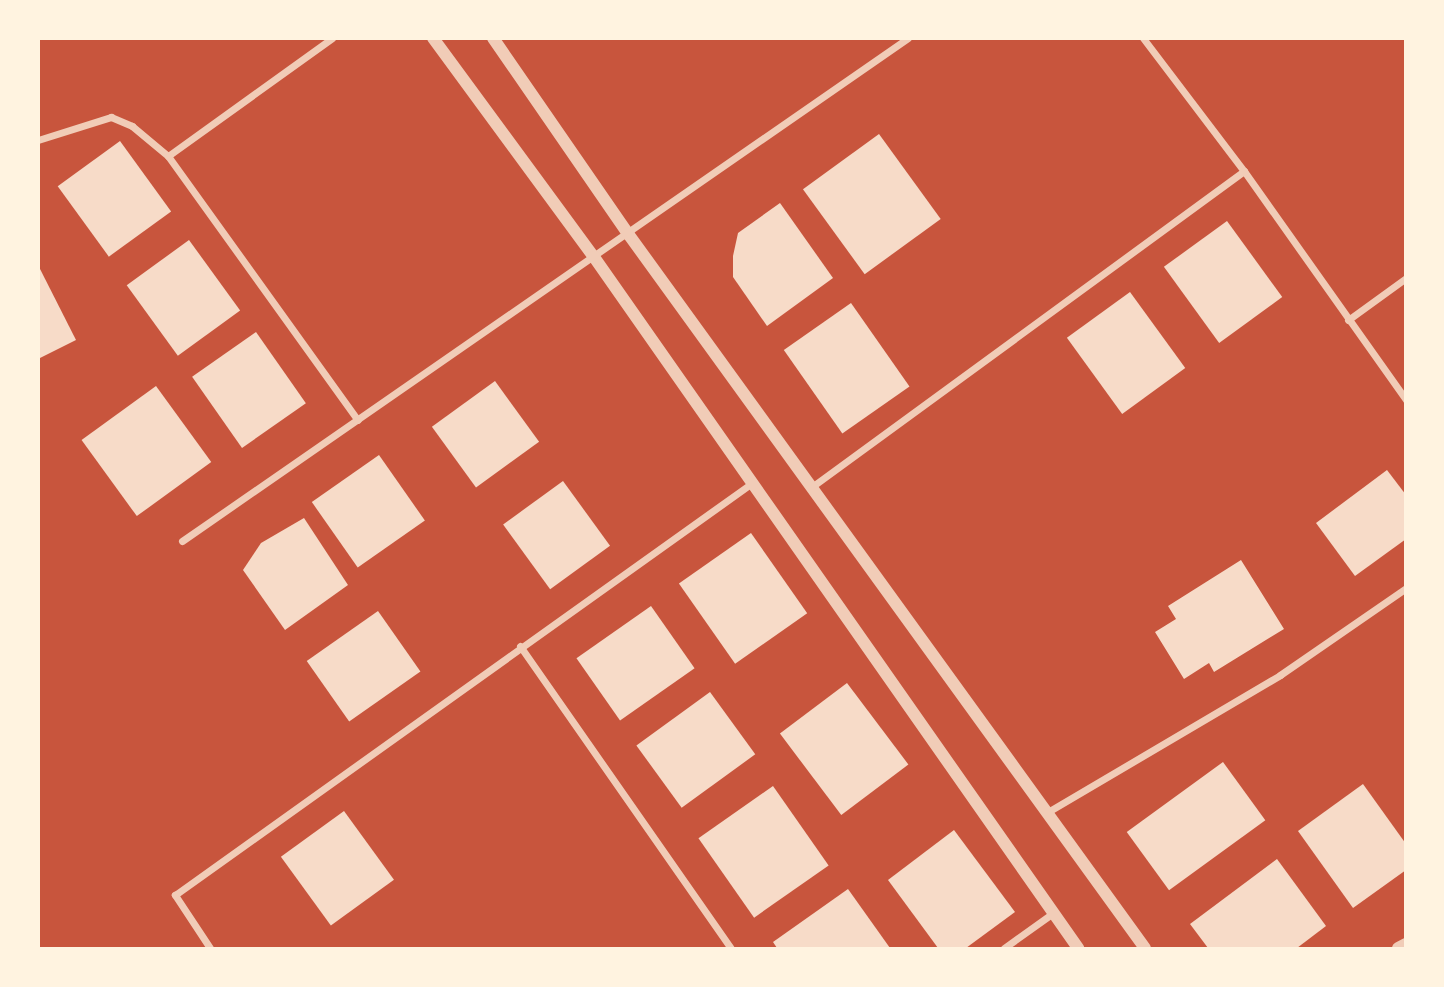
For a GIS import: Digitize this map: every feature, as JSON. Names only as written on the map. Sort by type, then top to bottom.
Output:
[{"type":"street","points":[[167,156],[332,38]]},
{"type":"street","points":[[433,38],[594,257],[1078,948]]},
{"type":"street","points":[[493,38],[629,235],[813,486],[1045,814],[1145,948]]},
{"type":"street","points":[[182,541],[629,235],[908,38]]},
{"type":"street","points":[[1143,38],[1244,171],[1405,400]]},
{"type":"street","points":[[38,141],[111,117],[132,127],[167,156],[358,420]]},
{"type":"street","points":[[813,486],[1244,171]]},
{"type":"street","points":[[1348,320],[1405,278]]},
{"type":"street","points":[[210,948],[175,895],[520,646],[752,483]]},
{"type":"street","points":[[1045,814],[1280,675],[1405,589]]},
{"type":"street","points":[[520,646],[731,948]]},
{"type":"street","points":[[1004,948],[1053,913]]},
{"type":"street","points":[[1398,948],[1405,944]]},
{"type":"building","points":[[879,134],[941,219],[865,274],[803,189]]},
{"type":"building","points":[[120,141],[171,211],[109,257],[58,186]]},
{"type":"building","points":[[780,203],[833,278],[767,326],[733,277],[733,256],[738,233]]},
{"type":"building","points":[[1227,221],[1282,297],[1219,343],[1164,267]]},
{"type":"building","points":[[189,240],[240,310],[178,356],[127,285]]},
{"type":"building","points":[[38,265],[76,340],[38,359]]},
{"type":"building","points":[[1130,292],[1185,368],[1122,414],[1067,338]]},
{"type":"building","points":[[851,303],[910,387],[842,434],[784,350]]},
{"type":"building","points":[[256,332],[306,403],[242,448],[192,377]]},
{"type":"building","points":[[495,381],[539,442],[476,488],[432,427]]},
{"type":"building","points":[[156,386],[211,462],[137,516],[82,440]]},
{"type":"building","points":[[379,455],[425,521],[358,568],[312,502]]},
{"type":"building","points":[[1387,470],[1406,495],[1406,539],[1355,576],[1316,523]]},
{"type":"building","points":[[563,481],[610,546],[550,589],[503,524]]},
{"type":"building","points":[[304,518],[348,585],[285,630],[243,570],[261,543]]},
{"type":"building","points":[[751,533],[807,613],[735,664],[679,583]]},
{"type":"building","points":[[1241,560],[1284,629],[1214,672],[1209,663],[1184,679],[1155,632],[1176,619],[1168,606]]},
{"type":"building","points":[[651,606],[695,668],[620,720],[576,658]]},
{"type":"building","points":[[378,611],[420,672],[349,722],[307,661]]},
{"type":"building","points":[[847,683],[908,764],[841,815],[780,734]]},
{"type":"building","points":[[710,692],[755,754],[682,808],[636,745]]},
{"type":"building","points":[[1223,762],[1265,820],[1169,890],[1127,832]]},
{"type":"building","points":[[1363,784],[1406,844],[1406,870],[1353,908],[1298,831]]},
{"type":"building","points":[[773,786],[829,865],[754,918],[698,838]]},
{"type":"building","points":[[344,811],[394,880],[331,926],[281,857]]},
{"type":"building","points":[[954,830],[1015,912],[966,948],[938,948],[888,880]]},
{"type":"building","points":[[1277,859],[1326,926],[1297,948],[1208,948],[1190,924]]},
{"type":"building","points":[[848,889],[890,948],[777,948],[773,942]]}]
